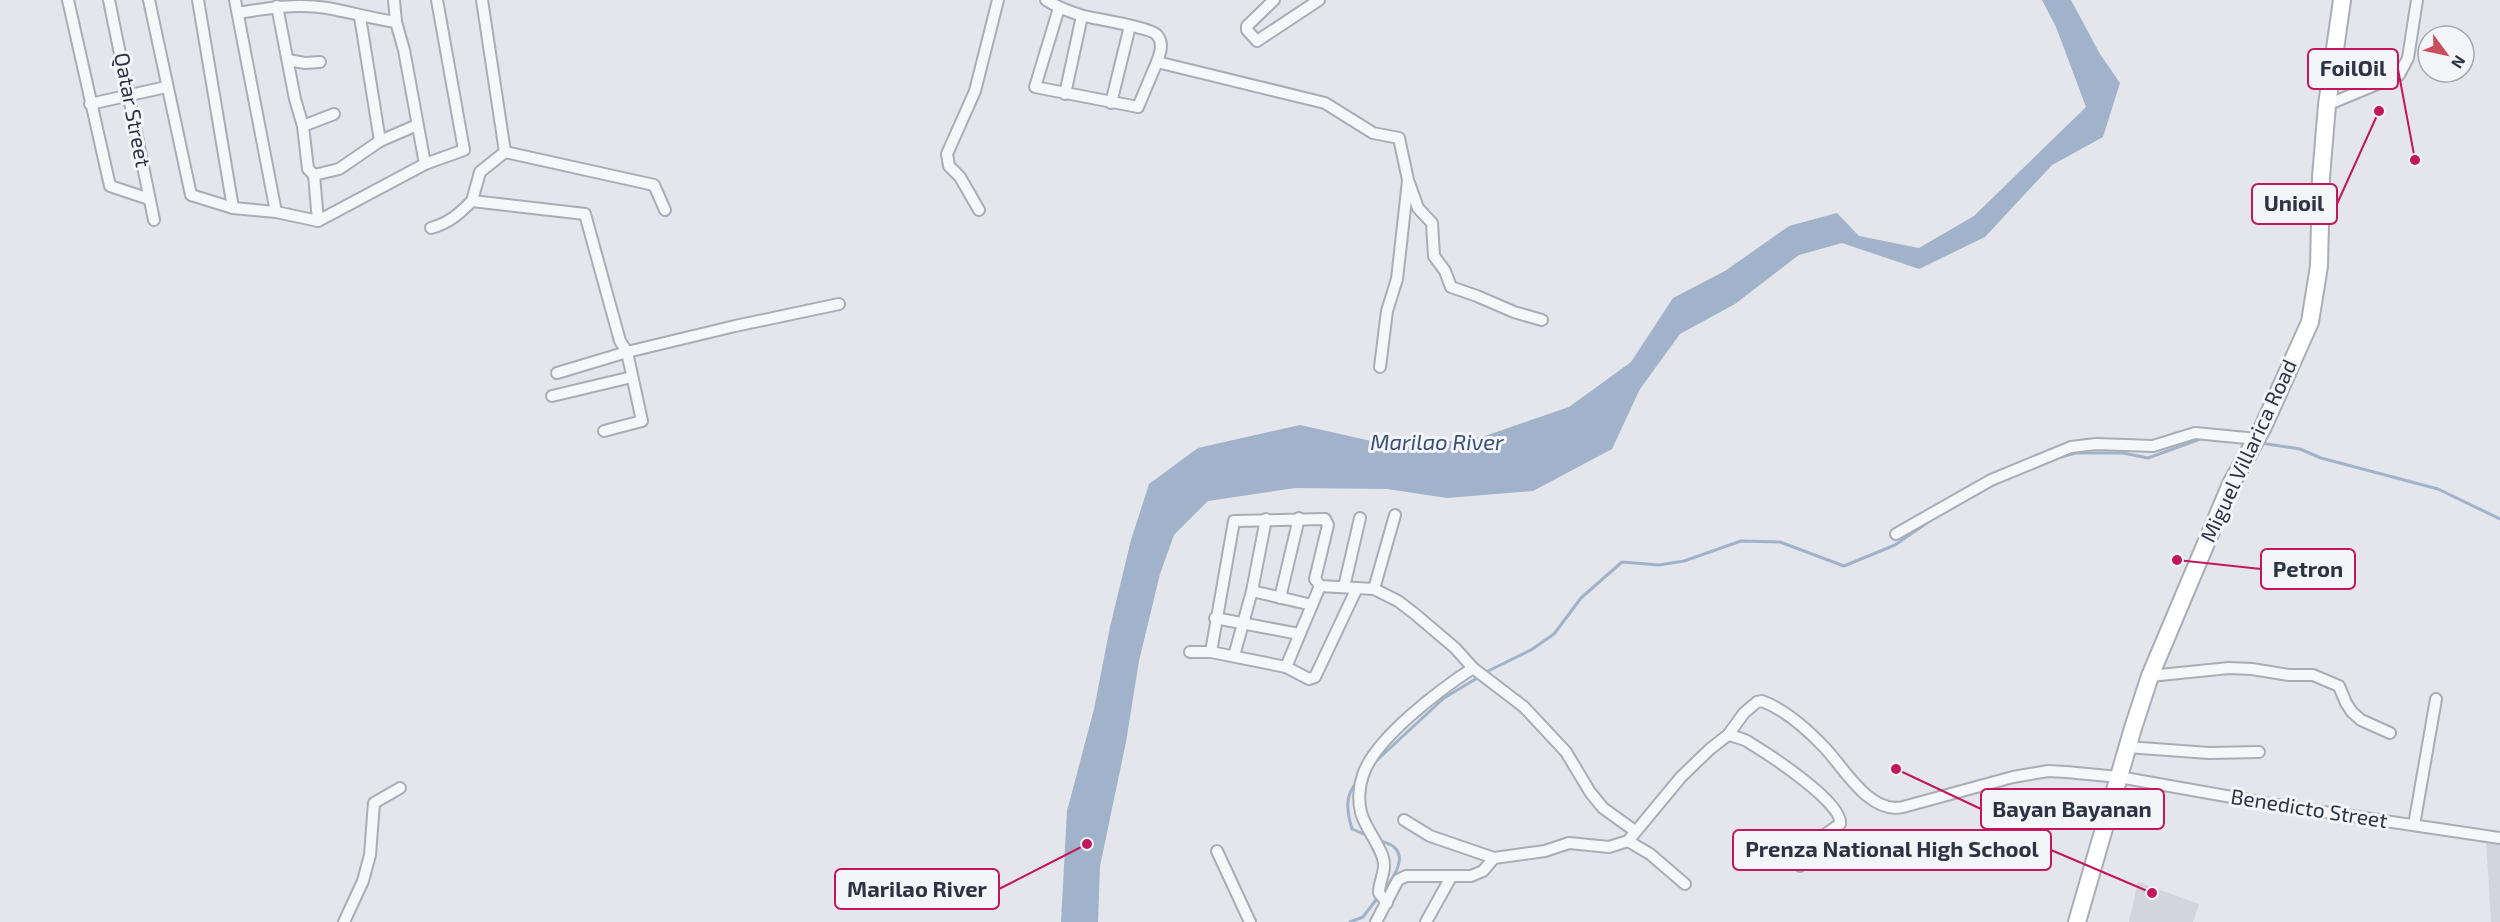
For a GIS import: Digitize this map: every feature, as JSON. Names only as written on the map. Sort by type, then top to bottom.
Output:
[{"type":"main road","name":"Miguel Villarica Road","points":[[2077,922],[2127,747],[2150,676],[2231,484],[2257,439],[2310,322],[2319,266],[2321,177],[2327,105],[2342,0]]},
{"type":"street","points":[[68,0],[110,186],[149,199]]},
{"type":"street","name":"Qatar Street","points":[[109,0],[154,220]]},
{"type":"street","points":[[149,0],[191,195],[233,208],[276,212],[318,221],[425,164],[464,150],[437,0]]},
{"type":"street","points":[[198,0],[233,208]]},
{"type":"street","points":[[235,0],[276,212]]},
{"type":"street","points":[[394,0],[396,22],[404,50],[425,164]]},
{"type":"street","points":[[482,0],[505,152]]},
{"type":"street","points":[[979,210],[960,177],[949,166],[947,154],[975,91],[998,0]]},
{"type":"street","points":[[1046,0],[1059,8],[1083,16],[1152,31],[1157,35],[1161,52],[1138,107],[1035,87],[1059,8]]},
{"type":"street","points":[[1282,24],[1273,2],[1247,26],[1247,30],[1257,41],[1260,41],[1319,0]]},
{"type":"street","points":[[2327,105],[2399,75],[2408,58],[2417,0]]},
{"type":"street","points":[[238,13],[277,6],[327,8],[360,17],[396,22]]},
{"type":"street","points":[[277,6],[295,99],[303,126],[308,168],[314,175],[318,221]]},
{"type":"street","points":[[1065,94],[1083,16]]},
{"type":"street","points":[[360,17],[380,141]]},
{"type":"street","points":[[1111,103],[1130,26]]},
{"type":"street","points":[[288,60],[305,63],[320,62]]},
{"type":"street","points":[[1157,62],[1324,103],[1372,133],[1399,138],[1408,180],[1418,208],[1432,223],[1434,256],[1445,271],[1451,287],[1514,312],[1542,320]]},
{"type":"street","points":[[90,104],[166,87]]},
{"type":"street","points":[[303,126],[334,114]]},
{"type":"street","points":[[314,175],[339,169],[380,141],[417,125]]},
{"type":"street","points":[[430,228],[445,224],[472,201],[480,172],[505,152]]},
{"type":"street","points":[[505,152],[654,184],[665,210]]},
{"type":"street","points":[[1380,367],[1387,311],[1397,279],[1408,180]]},
{"type":"street","points":[[472,201],[585,214],[620,341],[627,352],[642,421],[604,431]]},
{"type":"street","points":[[557,373],[627,352],[839,304]]},
{"type":"street","points":[[552,396],[632,377]]},
{"type":"street","points":[[1896,534],[1991,480],[2072,447],[2096,444],[2153,446],[2195,433],[2257,439]]},
{"type":"street","points":[[1374,589],[1395,515]]},
{"type":"street","points":[[1280,598],[1299,518]]},
{"type":"street","points":[[1211,652],[1215,618],[1234,521],[1322,518],[1327,521],[1315,579],[1320,586]]},
{"type":"street","points":[[1344,587],[1360,518]]},
{"type":"street","points":[[1234,656],[1252,591],[1266,519]]},
{"type":"street","points":[[1320,586],[1374,589],[1398,601],[1415,614],[1455,648],[1479,673],[1524,707],[1566,752],[1590,792],[1603,808],[1635,831]]},
{"type":"street","points":[[1286,667],[1320,586]]},
{"type":"street","points":[[1190,652],[1211,652],[1286,667],[1309,680],[1315,677],[1357,588]]},
{"type":"street","points":[[1252,591],[1312,605]]},
{"type":"street","points":[[1215,618],[1299,634]]},
{"type":"street","points":[[2150,676],[2229,668],[2313,675],[2339,686],[2352,712],[2361,720],[2390,733]]},
{"type":"street","points":[[1387,903],[1379,892],[1384,866],[1382,855],[1361,813],[1359,794],[1363,774],[1376,752],[1395,731],[1448,685],[1479,673]]},
{"type":"street","points":[[2414,825],[2436,699]]},
{"type":"street","name":"Benedicto Street","points":[[1728,735],[1744,713],[1757,702],[1769,703],[1808,731],[1849,780],[1864,793],[1884,806],[1895,809],[2036,773],[2066,772],[2119,777],[2271,804],[2500,838]]},
{"type":"street","points":[[1404,820],[1430,836],[1494,858],[1545,851],[1569,843],[1609,847],[1628,841],[1681,777],[1728,735],[1749,742],[1813,786],[1839,815],[1840,824],[1823,836],[1800,866]]},
{"type":"street","points":[[2127,747],[2209,753],[2259,753]]},
{"type":"street","points":[[344,922],[363,880],[370,855],[375,800],[400,788]]},
{"type":"street","points":[[1628,841],[1650,854],[1685,884]]},
{"type":"street","points":[[1217,851],[1250,922]]},
{"type":"street","points":[[1376,922],[1398,880],[1406,876],[1471,876],[1483,871],[1494,858]]},
{"type":"street","points":[[1426,922],[1451,877]]},
{"type":"shaded area","points":[[2486,839],[2500,840],[2500,922],[2491,922]]},
{"type":"shaded area","points":[[2138,882],[2199,904],[2193,922],[2129,922]]},
{"type":"water","points":[[2042,0],[2071,0],[2100,54],[2120,83],[2103,137],[2052,165],[1985,237],[1919,269],[1842,243],[1799,255],[1735,304],[1680,334],[1640,389],[1612,449],[1533,491],[1447,498],[1387,489],[1295,488],[1208,501],[1174,535],[1160,574],[1139,661],[1126,742],[1100,866],[1098,922],[1061,922],[1067,811],[1094,709],[1110,627],[1131,540],[1149,484],[1198,448],[1300,425],[1402,448],[1485,436],[1569,407],[1631,362],[1673,298],[1725,271],[1789,226],[1837,213],[1859,236],[1919,248],[1974,216],[2086,107],[2056,27]]},
{"type":"waterway","points":[[2057,458],[2076,453],[2123,453],[2148,458],[2203,438]]},
{"type":"waterway","points":[[2261,443],[2300,449],[2321,458],[2438,489],[2500,519]]},
{"type":"waterway","points":[[1957,505],[1999,482]]},
{"type":"waterway","points":[[1484,673],[1531,650],[1554,634],[1581,598],[1622,562],[1659,565],[1684,561],[1741,541],[1780,542],[1844,566],[1895,545],[1934,518]]},
{"type":"waterway","points":[[1375,762],[1444,698],[1479,677]]},
{"type":"waterway","points":[[1357,782],[1348,799],[1349,816],[1352,829],[1368,836]]},
{"type":"waterway","points":[[1380,841],[1394,847],[1399,858],[1397,870],[1383,891]]},
{"type":"waterway","points":[[1350,922],[1363,917],[1379,896]]},
{"type":"place","name":"Unioil","points":[[2379,111]]},
{"type":"place","name":"FoilOil","points":[[2415,160]]},
{"type":"place","name":"Petron","points":[[2177,560]]},
{"type":"place","name":"Bayan Bayanan","points":[[1896,769]]},
{"type":"place","name":"Marilao River","points":[[1087,844]]},
{"type":"place","name":"Prenza National High School","points":[[2152,893]]}]
